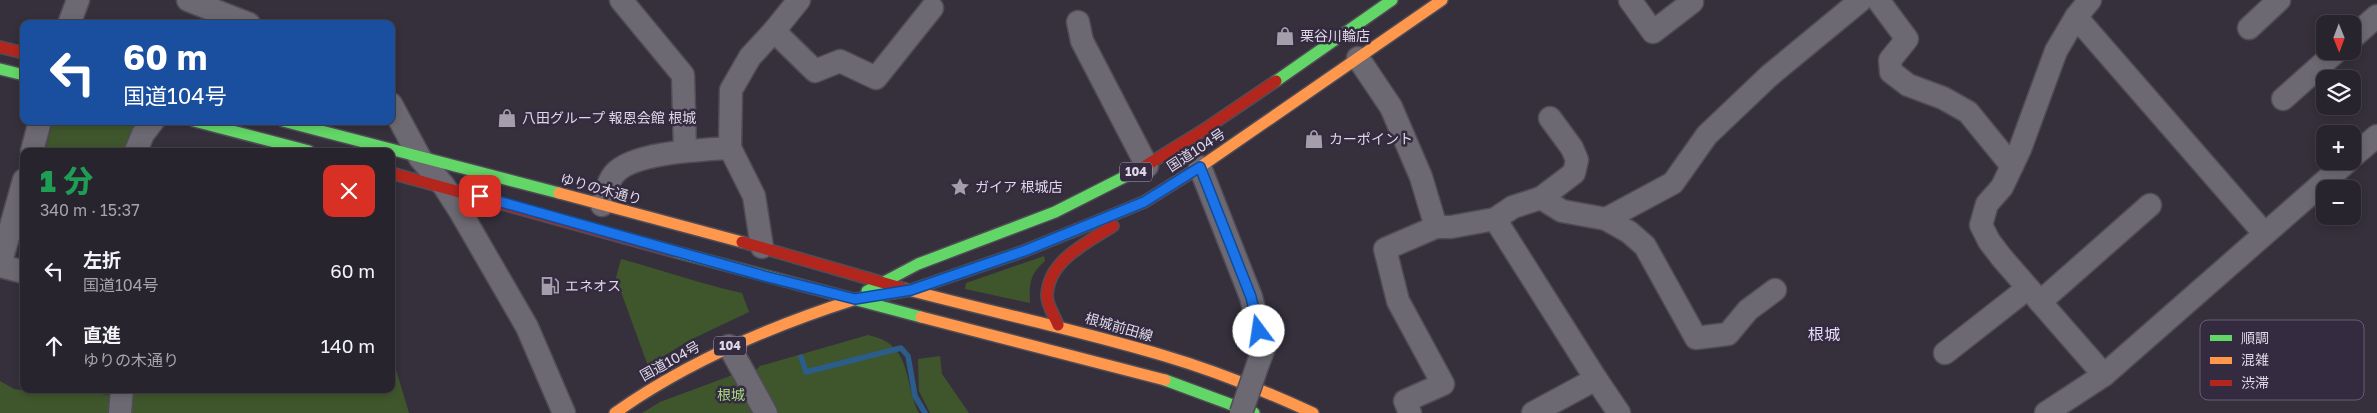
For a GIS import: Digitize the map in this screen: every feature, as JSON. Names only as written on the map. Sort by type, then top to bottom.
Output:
[{"type":"main road","name":"国道104号","points":[[855,299],[915,264],[1027,224],[1080,201],[1147,166],[1224,116],[1392,0]]},
{"type":"main road","name":"国道104号","points":[[615,413],[643,393],[729,346],[855,299],[911,290],[1024,251],[1144,202],[1200,167],[1442,0]]},
{"type":"main road","points":[[0,47],[20,52]]},
{"type":"main road","points":[[0,69],[20,75]]},
{"type":"main road","points":[[209,125],[298,148]]},
{"type":"main road","name":"ゆりの木通り","points":[[298,125],[383,148]]},
{"type":"main road","name":"ゆりの木通り","points":[[395,151],[762,247],[911,290]]},
{"type":"main road","points":[[395,174],[764,276],[1178,383],[1254,413]]},
{"type":"main road","points":[[1058,325],[1048,297],[1054,270],[1068,256],[1093,241],[1144,202]]},
{"type":"main road","name":"根城前田線","points":[[911,290],[1058,325],[1183,361],[1286,400],[1313,413]]},
{"type":"street","points":[[70,20],[78,0]]},
{"type":"street","points":[[188,0],[239,20]]},
{"type":"street","points":[[762,247],[754,196],[730,148],[731,90],[750,57],[799,0]]},
{"type":"street","points":[[1630,0],[1653,32],[1692,2]]},
{"type":"street","points":[[1606,218],[1673,183],[1707,135],[1769,76],[1861,0]]},
{"type":"street","points":[[1878,0],[1908,39],[1890,60],[1891,72],[1908,85],[1943,98],[1968,112],[2012,166]]},
{"type":"street","points":[[2249,28],[2279,0]]},
{"type":"street","points":[[632,5],[683,75],[685,151]]},
{"type":"street","points":[[774,31],[815,71],[840,61],[876,78],[932,8]]},
{"type":"street","points":[[2104,375],[1989,241],[1981,225],[1987,204],[2002,187],[2030,126],[2056,51],[2083,9],[2264,234]]},
{"type":"street","points":[[2361,30],[2377,16]]},
{"type":"street","points":[[1078,22],[1082,40],[1147,166]]},
{"type":"street","points":[[1358,58],[1391,107],[1421,177],[1436,227]]},
{"type":"street","points":[[2283,99],[2327,60]]},
{"type":"street","points":[[395,111],[420,158],[444,186],[527,327],[564,413]]},
{"type":"street","points":[[1410,413],[1405,401],[1443,384],[1398,301],[1385,249],[1436,227],[1451,227],[1495,219],[1513,207],[1541,198],[1574,173],[1577,160],[1572,148],[1550,118]]},
{"type":"street","points":[[33,148],[39,125]]},
{"type":"street","points":[[137,148],[143,134],[150,125]]},
{"type":"street","points":[[2361,149],[2377,136]]},
{"type":"street","points":[[602,205],[614,173],[633,160],[685,151],[730,148]]},
{"type":"street","points":[[1200,167],[1251,297],[1264,348],[1241,413]]},
{"type":"street","points":[[2046,413],[2104,375],[2338,170]]},
{"type":"street","points":[[20,194],[0,265],[20,271]]},
{"type":"street","points":[[1541,198],[1562,211],[1606,218],[1629,232],[1645,246],[1696,338],[1728,334],[1748,310],[1776,290]]},
{"type":"street","points":[[1945,353],[2034,295],[2150,205]]},
{"type":"street","points":[[1495,219],[1619,413]]},
{"type":"street","points":[[729,346],[766,413]]},
{"type":"street","points":[[1533,413],[1596,379]]},
{"type":"street","points":[[120,413],[122,393]]},
{"type":"green space","points":[[52,125],[130,125],[137,127],[130,148],[46,148]]},
{"type":"green space","points":[[1044,256],[1045,261],[1033,275],[1030,303],[965,289],[966,283]]},
{"type":"green space","points":[[621,259],[742,293],[749,312],[688,341],[648,366],[616,278]]},
{"type":"green space","points":[[868,335],[893,346],[900,355],[919,413],[773,413],[755,371],[760,366]]},
{"type":"green space","points":[[940,356],[942,374],[969,413],[930,413],[919,391],[918,359]]},
{"type":"green space","points":[[395,366],[409,413],[128,413],[128,393],[395,393]]},
{"type":"green space","name":"根城","points":[[738,373],[763,413],[642,413],[660,402]]},
{"type":"green space","points":[[0,381],[14,389],[20,390],[20,393],[112,395],[112,413],[0,413]]},
{"type":"waterway","points":[[801,357],[806,372],[901,348],[908,356],[915,396],[925,413]]},
{"type":"traffic: fast","points":[[1276,81],[1392,0]]},
{"type":"traffic: fast","points":[[0,69],[20,74]]},
{"type":"traffic: fast","points":[[209,125],[298,148]]},
{"type":"traffic: fast","points":[[298,125],[386,148]]},
{"type":"traffic: fast","points":[[395,150],[559,193]]},
{"type":"traffic: fast","points":[[867,291],[918,264],[1055,212],[1142,168]]},
{"type":"traffic: fast","points":[[856,299],[911,290],[1024,251],[1076,230]]},
{"type":"traffic: fast","points":[[676,252],[921,317]]},
{"type":"traffic: fast","points":[[1165,380],[1254,413]]},
{"type":"traffic: slow","points":[[1076,230],[1144,202],[1200,167],[1442,0]]},
{"type":"traffic: slow","points":[[559,193],[742,242]]},
{"type":"traffic: slow","points":[[905,289],[1165,356],[1240,382],[1313,413]]},
{"type":"traffic: slow","points":[[615,413],[643,394],[701,361],[762,333],[856,299]]},
{"type":"traffic: slow","points":[[921,317],[1165,380]]},
{"type":"traffic: jam","points":[[0,47],[20,52]]},
{"type":"traffic: jam","points":[[1142,168],[1202,131],[1276,81]]},
{"type":"traffic: jam","points":[[395,174],[676,252]]},
{"type":"traffic: jam","points":[[1058,325],[1047,300],[1049,283],[1054,272],[1061,263],[1081,246],[1113,226]]},
{"type":"traffic: jam","points":[[742,242],[905,289]]},
{"type":"place","name":"栗谷川輪店","points":[[1285,36]]},
{"type":"place","name":"八田グループ 報恩会館 根城","points":[[507,118]]},
{"type":"place","name":"カーポイント","points":[[1314,139]]},
{"type":"place","name":"ガイア 根城店","points":[[960,187]]},
{"type":"place","name":"エネオス","points":[[550,286]]},
{"type":"district","name":"根城","points":[[1824,334]]},
{"type":"route","points":[[480,196],[764,276],[855,299],[911,290],[1024,251],[1144,202],[1200,167],[1251,297],[1259,331]]}]
